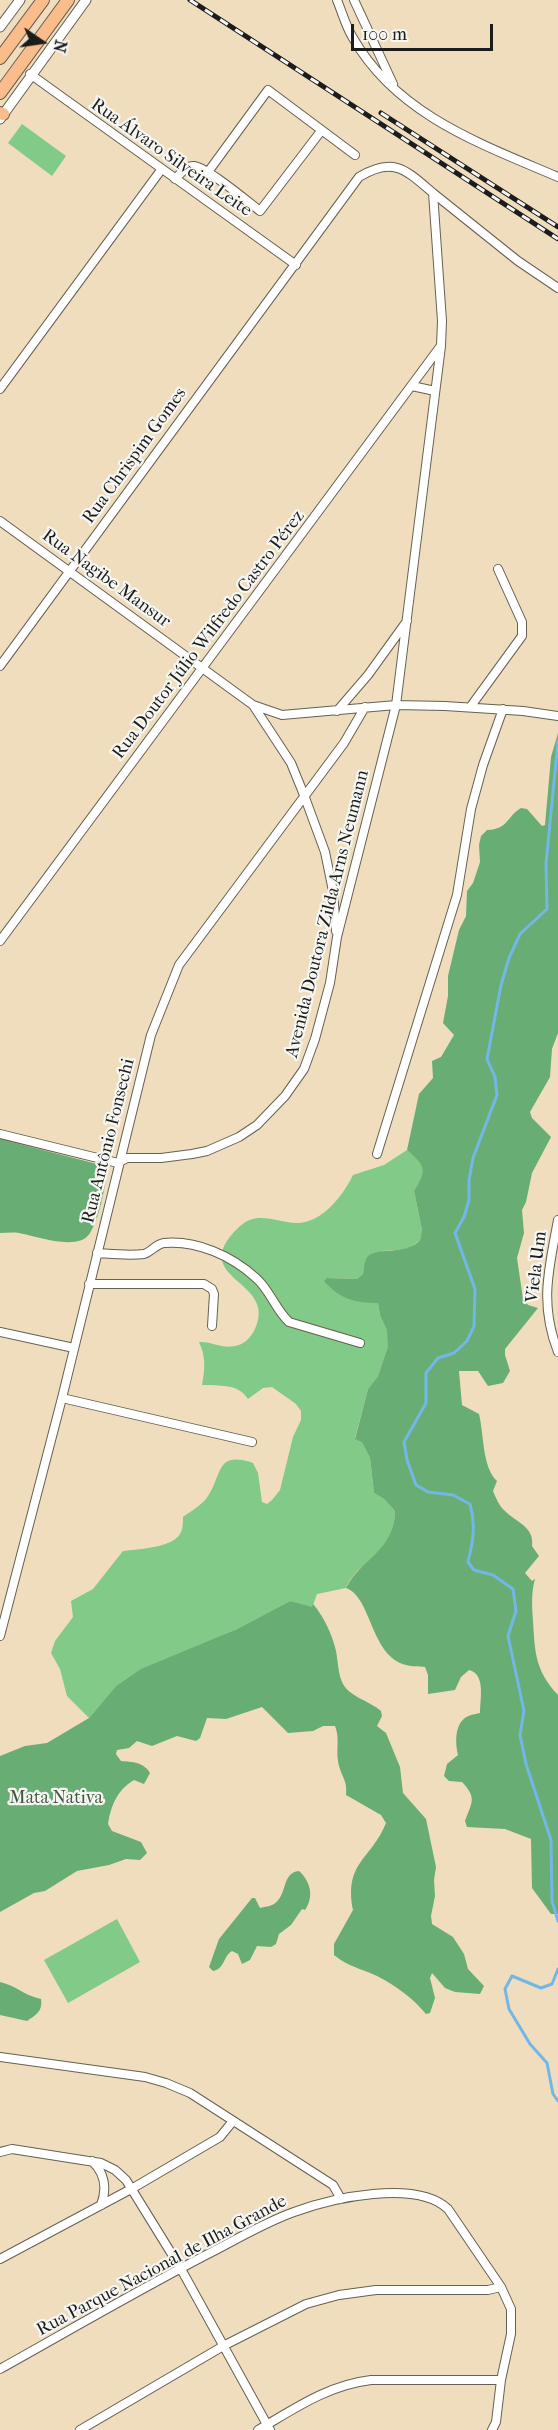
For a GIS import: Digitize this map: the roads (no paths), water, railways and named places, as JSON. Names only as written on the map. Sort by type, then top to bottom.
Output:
[{"type":"main road","points":[[0,58],[43,0]]},
{"type":"main road","points":[[0,93],[68,0]]},
{"type":"street","points":[[0,27],[20,0]]},
{"type":"street","points":[[1,115],[86,0]]},
{"type":"street","points":[[337,0],[352,37],[372,65],[396,91],[420,111],[452,130],[558,177]]},
{"type":"street","points":[[354,0],[396,91]]},
{"type":"street","points":[[352,37],[368,30]]},
{"type":"street","name":"Rua Álvaro Silveira Leite","points":[[30,74],[296,265]]},
{"type":"street","points":[[208,172],[268,90],[355,155]]},
{"type":"street","points":[[175,179],[192,166],[208,172],[260,211],[321,131]]},
{"type":"street","name":"Rua Chrispim Gomes","points":[[0,666],[296,265],[349,189],[366,173],[386,165],[407,171],[433,193]]},
{"type":"street","points":[[0,389],[161,170]]},
{"type":"street","points":[[433,193],[518,261],[558,288]]},
{"type":"street","name":"Avenida Doutora Zilda Arns Neumann","points":[[118,1164],[127,1158],[161,1158],[207,1151],[239,1137],[257,1125],[285,1096],[304,1069],[315,1039],[330,982],[337,937],[396,705],[408,620],[441,346],[442,321],[433,193]]},
{"type":"street","name":"Rua Doutor Júlio Wilfredo Castro Pérez","points":[[0,941],[441,346]]},
{"type":"street","points":[[412,386],[435,391]]},
{"type":"street","name":"Rua Nagibe Mansur","points":[[0,521],[253,705],[282,715],[396,705],[471,706],[558,716]]},
{"type":"street","points":[[471,706],[522,636],[522,622],[498,568]]},
{"type":"street","name":"Avenida Doutora Zilda Arns Neumann","points":[[337,711],[368,675],[408,620]]},
{"type":"street","name":"Rua Nagibe Mansur","points":[[253,705],[291,764],[325,852],[333,891],[337,937]]},
{"type":"street","name":"Rua Antônio Fonsechi","points":[[0,1636],[62,1398],[151,1035],[179,965],[344,743],[365,707]]},
{"type":"street","points":[[377,1154],[457,895],[471,809],[483,765],[503,709]]},
{"type":"street","points":[[0,1134],[118,1164]]},
{"type":"street","name":"Viela Um","points":[[558,1220],[548,1275],[546,1309],[550,1331],[558,1352]]},
{"type":"street","points":[[97,1253],[147,1253],[160,1244],[177,1243],[216,1251],[232,1259],[256,1277],[266,1288],[282,1316],[289,1322],[360,1343]]},
{"type":"street","points":[[548,1275],[558,1277]]},
{"type":"street","points":[[89,1284],[204,1284],[212,1289],[214,1294],[212,1326]]},
{"type":"street","points":[[0,1332],[74,1348]]},
{"type":"street","points":[[62,1398],[252,1442]]},
{"type":"street","points":[[0,2057],[145,2077],[166,2082],[190,2093],[333,2185],[341,2199]]},
{"type":"street","points":[[0,2259],[133,2188],[220,2137],[233,2121]]},
{"type":"street","points":[[0,2152],[12,2149],[91,2160],[115,2170],[133,2188],[225,2345],[268,2427]]},
{"type":"street","points":[[91,2160],[103,2177],[105,2192],[100,2205]]},
{"type":"street","name":"Rua Parque Nacional de Ilha Grande","points":[[0,2369],[278,2218],[341,2199],[399,2192],[433,2199],[448,2209],[510,2303],[513,2325],[501,2380],[496,2422],[492,2430]]},
{"type":"street","points":[[80,2430],[225,2345],[292,2310],[339,2295],[376,2290],[488,2290],[501,2287]]},
{"type":"street","points":[[258,2430],[268,2427],[316,2396],[361,2381],[501,2380]]},
{"type":"waterway","points":[[558,741],[546,864],[547,909],[520,934],[509,958],[501,985],[487,1059],[495,1077],[497,1095],[473,1158],[469,1180],[469,1200],[464,1217],[455,1233],[475,1289],[474,1326],[467,1341],[454,1353],[438,1358],[426,1373],[426,1403],[404,1442],[407,1460],[416,1485],[428,1492],[453,1495],[470,1504],[473,1533],[468,1562],[474,1570],[493,1575],[513,1589],[516,1611],[508,1636],[524,1711],[520,1735],[526,1764],[551,1840],[552,1901],[558,1921]]},
{"type":"waterway","points":[[558,1969],[552,1984],[541,1988],[512,1976],[505,1989],[509,2009],[530,2044],[547,2063],[553,2094],[558,2101]]},
{"type":"railway","points":[[190,0],[558,239]]},
{"type":"railway","points":[[381,113],[558,227]]},
{"type":"park label","name":"Mata Nativa","points":[[56,1799]]}]
